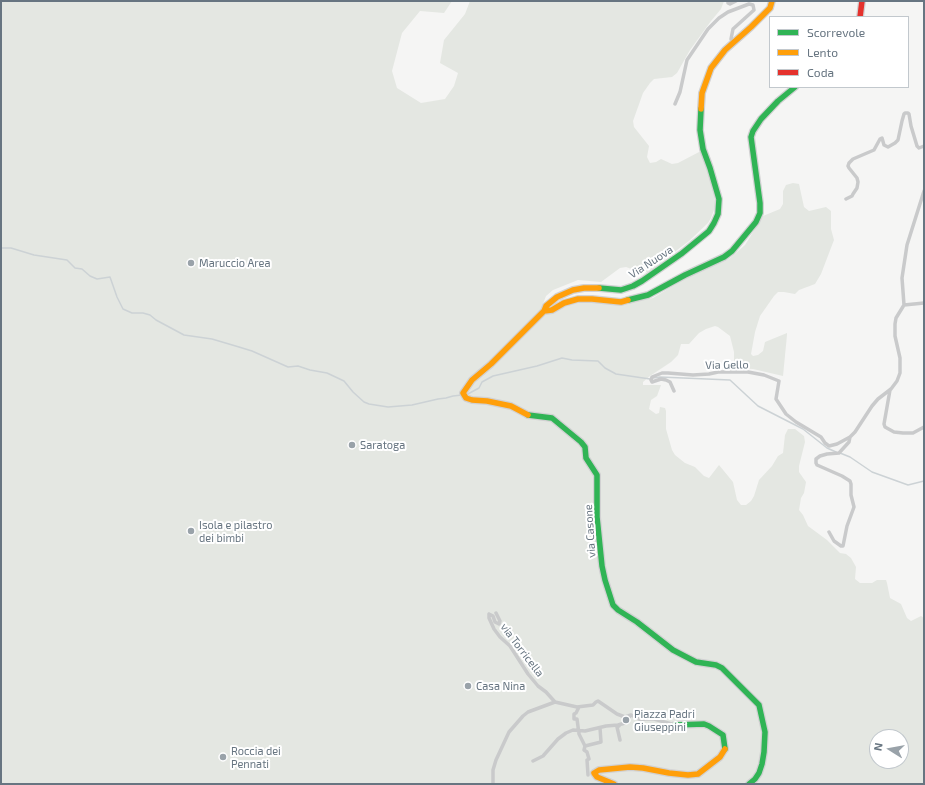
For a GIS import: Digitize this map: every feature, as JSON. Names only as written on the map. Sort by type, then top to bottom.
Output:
[{"type":"street","points":[[728,1],[730,4],[736,1]]},
{"type":"street","name":"Via Nuova","points":[[544,311],[546,306],[557,296],[573,290],[596,288],[621,290],[633,286],[681,254],[709,231],[718,214],[718,199],[710,168],[703,149],[700,130],[702,93],[711,68],[725,50],[770,8],[772,1]]},
{"type":"street","points":[[860,16],[862,1]]},
{"type":"street","points":[[675,104],[679,97],[686,60],[708,29],[719,18],[728,12],[749,4],[753,5],[754,10],[733,29],[731,39],[733,42]]},
{"type":"street","points":[[544,311],[552,310],[564,303],[578,299],[621,302],[648,295],[684,275],[724,257],[732,251],[756,222],[760,213],[751,138],[753,131],[778,101],[794,88]]},
{"type":"street","points":[[846,199],[852,196],[857,188],[858,182],[857,178],[848,166],[849,163],[853,159],[874,150],[882,138],[884,145],[888,147],[895,143],[899,135],[905,113],[909,114],[917,146],[919,148],[924,146]]},
{"type":"street","points":[[924,191],[908,244],[902,278],[904,305],[924,303]]},
{"type":"street","name":"Via Gello","points":[[674,390],[670,382],[666,380],[661,379],[652,382],[651,379],[662,373],[694,375],[718,372],[748,372],[764,375],[779,381],[776,399],[786,414],[821,437],[829,446],[837,444],[850,437],[855,432],[872,406],[897,381],[900,374],[900,358],[894,324],[904,305]]},
{"type":"street","name":"via Casone","points":[[544,311],[491,364],[472,380],[465,395],[472,400],[487,401],[510,406],[527,415],[552,418],[585,447],[586,458],[597,475],[597,517],[602,566],[605,580],[614,605],[618,610],[637,622],[673,650],[696,662],[716,665],[722,668],[759,705],[765,732],[764,752],[760,773],[749,784]]},
{"type":"street","name":"Via Gello","points":[[890,389],[885,427],[894,432],[903,433],[913,433],[924,427]]},
{"type":"street","points":[[829,532],[834,541],[843,546],[847,526],[854,508],[851,495],[851,484],[850,481],[842,476],[817,465],[816,459],[827,454],[841,452],[849,442],[850,437]]},
{"type":"street","name":"via Torricella","points":[[496,613],[500,621],[499,624],[495,622],[493,616],[489,614],[489,618],[494,629],[510,646],[528,674],[538,686],[555,702]]},
{"type":"street","points":[[493,784],[493,770],[496,760],[509,732],[528,712],[555,702],[579,707],[593,705],[598,701],[617,714],[625,717],[631,715],[641,720],[654,719],[675,725],[704,724],[723,735],[725,749],[720,757],[698,774],[688,775],[630,767],[599,770],[594,773],[597,777],[614,784]]},
{"type":"street","points":[[579,707],[574,719],[577,719],[579,730],[585,746],[584,750],[587,752],[589,759],[587,760],[588,776]]},
{"type":"street","points":[[533,761],[543,756],[566,732],[573,730],[585,731],[625,723],[631,715]]},
{"type":"street","points":[[620,724],[621,726],[617,727],[620,740]]},
{"type":"street","points":[[585,746],[601,742],[600,728]]},
{"type":"shaded area","points":[[1,1],[452,1],[444,13],[420,11],[402,33],[392,71],[397,88],[421,103],[445,99],[454,86],[458,73],[440,63],[444,40],[465,14],[470,1],[724,1],[721,9],[690,50],[677,73],[672,77],[654,79],[650,83],[643,93],[633,121],[634,127],[649,146],[647,157],[650,163],[661,159],[672,164],[678,163],[701,151],[713,185],[715,207],[711,218],[708,223],[689,241],[648,272],[642,273],[626,267],[620,268],[601,282],[578,280],[553,290],[546,296],[541,309],[546,314],[569,305],[583,302],[594,301],[619,305],[653,298],[681,281],[729,259],[745,245],[763,216],[780,209],[783,204],[783,191],[786,185],[793,183],[799,184],[804,207],[809,211],[826,207],[831,211],[831,229],[834,240],[821,274],[815,284],[799,290],[795,294],[778,292],[760,316],[755,332],[751,354],[753,356],[758,355],[763,351],[765,342],[787,333],[783,376],[753,369],[734,368],[734,352],[730,336],[715,326],[699,333],[689,344],[681,344],[678,355],[671,362],[643,382],[643,385],[661,385],[657,396],[651,400],[649,409],[656,414],[659,413],[660,407],[665,408],[666,429],[675,455],[685,463],[695,467],[704,476],[709,478],[719,465],[733,482],[737,500],[741,505],[746,505],[751,501],[759,480],[772,466],[778,456],[783,453],[785,435],[788,429],[795,429],[804,436],[805,442],[799,472],[806,482],[799,510],[808,526],[827,540],[840,553],[846,554],[851,558],[856,567],[855,579],[860,583],[872,583],[877,580],[886,580],[890,598],[901,604],[907,618],[911,621],[921,616],[924,618],[924,784],[1,784]]},
{"type":"waterway","points":[[1,248],[11,248],[34,255],[67,260],[75,268],[82,269],[90,276],[97,279],[110,277],[123,309],[132,313],[143,313],[150,315],[156,320],[184,335],[212,339],[239,347],[252,351],[288,367],[298,366],[327,373],[344,381],[353,392],[364,402],[369,404],[388,407],[412,405],[462,395]]},
{"type":"waterway","points":[[466,395],[479,388],[482,382],[493,376],[537,366],[562,358],[598,361],[605,368],[616,374],[650,379]]},
{"type":"waterway","points":[[653,378],[730,380],[758,406],[803,429],[827,448],[836,452]]},
{"type":"waterway","points":[[840,453],[850,457],[872,472],[908,485],[924,481]]},
{"type":"traffic: fast","points":[[628,300],[648,295],[685,275],[724,257],[732,251],[756,222],[760,213],[760,203],[751,137],[761,119],[778,101],[794,88]]},
{"type":"traffic: fast","points":[[599,288],[621,290],[642,281],[681,254],[709,231],[714,223],[718,214],[719,199],[703,149],[700,130],[701,109]]},
{"type":"traffic: fast","points":[[528,415],[552,418],[585,447],[586,458],[597,475],[597,517],[602,566],[613,605],[673,650],[696,662],[716,665],[722,668],[759,705],[765,732],[764,752],[759,773],[749,784]]},
{"type":"traffic: fast","points":[[675,725],[704,724],[709,726],[723,735],[725,749]]},
{"type":"traffic: slow","points":[[701,109],[702,93],[711,68],[725,50],[770,8],[772,1]]},
{"type":"traffic: slow","points":[[599,288],[573,290],[557,297],[546,306],[544,311],[552,310],[564,303],[578,299],[621,302],[628,300]]},
{"type":"traffic: slow","points":[[528,415],[511,406],[466,398],[463,393],[472,380],[491,364],[544,311]]},
{"type":"traffic: slow","points":[[614,784],[597,777],[594,773],[599,770],[630,767],[688,775],[698,774],[720,757],[725,749]]},
{"type":"traffic: jam","points":[[860,16],[862,1]]},
{"type":"place","name":"Maruccio Area","points":[[191,263]]},
{"type":"place","name":"Saratoga","points":[[352,445]]},
{"type":"place","name":"Isola e pilastro dei bimbi","points":[[191,531]]},
{"type":"place","name":"Casa Nina","points":[[468,686]]},
{"type":"place","name":"Piazza Padri Giuseppini","points":[[626,720]]},
{"type":"place","name":"Roccia dei Pennati","points":[[223,757]]}]
